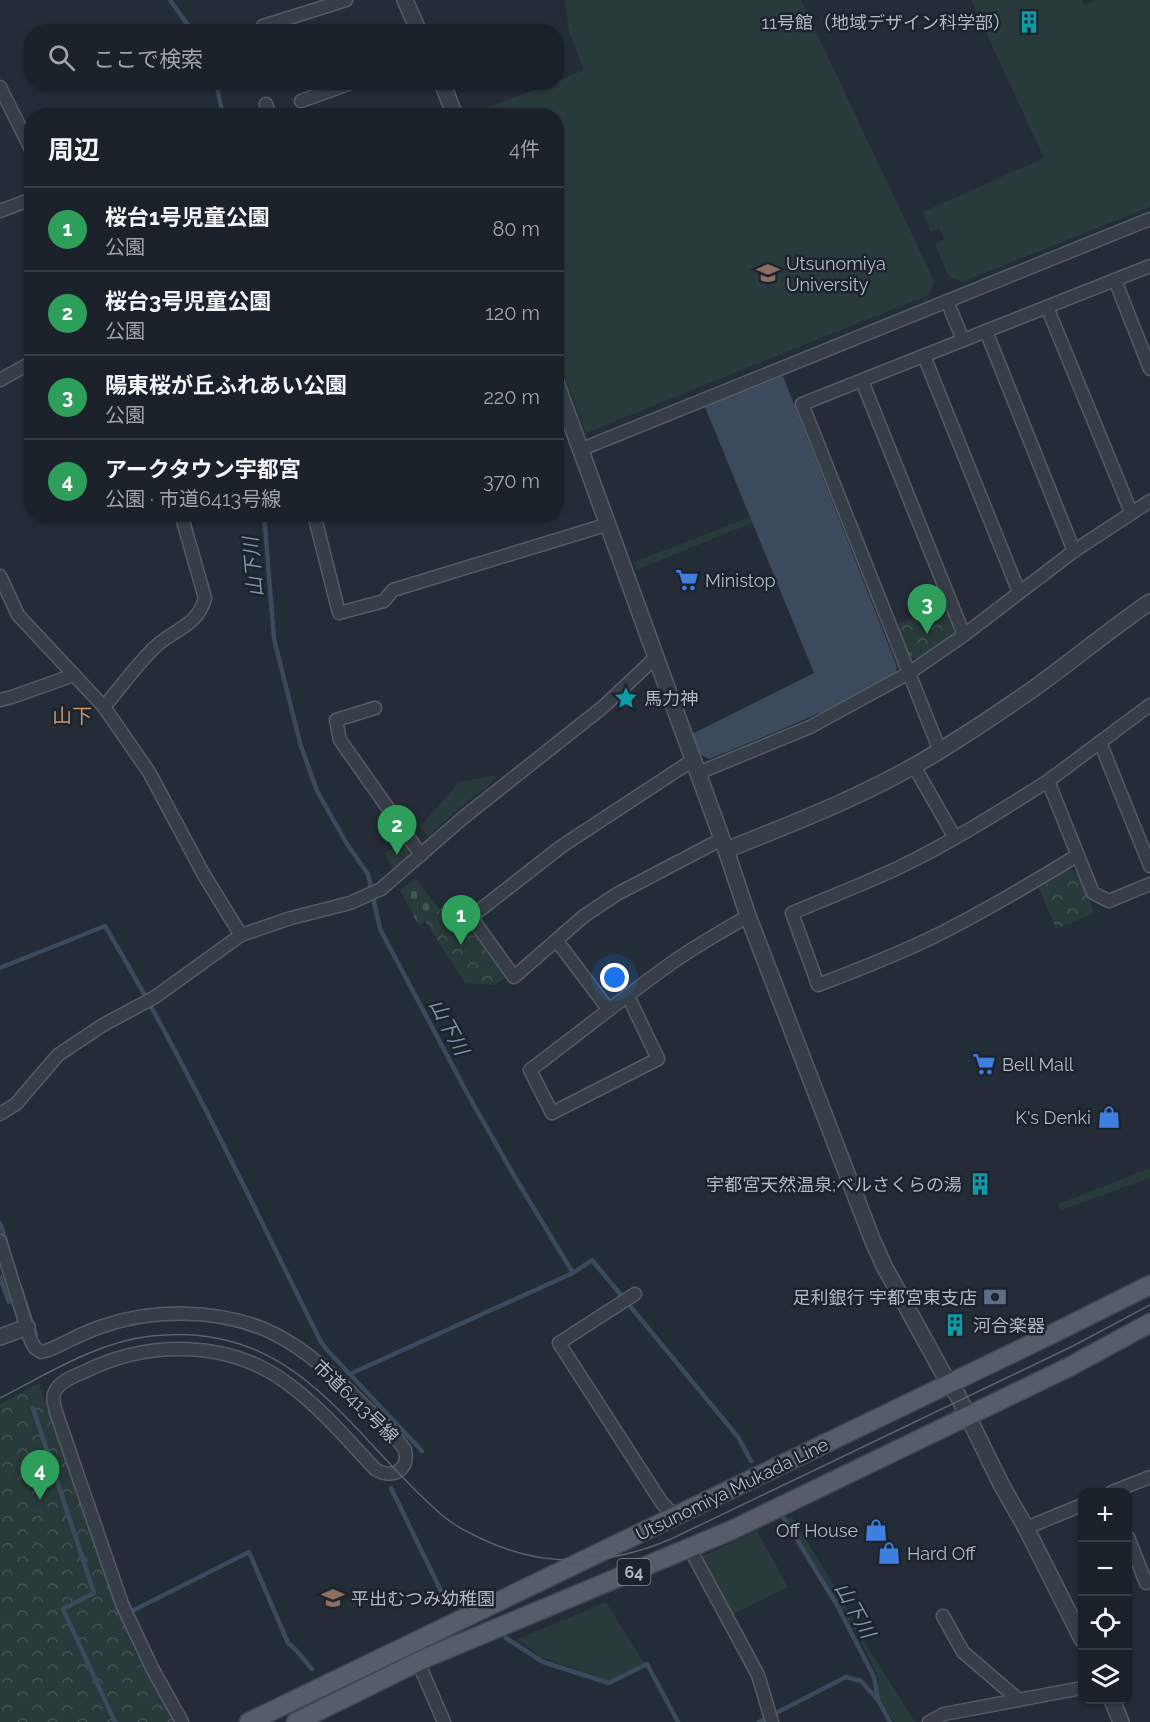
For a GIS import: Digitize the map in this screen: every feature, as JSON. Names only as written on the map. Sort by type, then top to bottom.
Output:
[{"type":"main road","name":"Utsunomiya Mukada Line","points":[[249,1722],[1150,1285]]},
{"type":"main road","name":"Utsunomiya Mukada Line","points":[[296,1722],[418,1662],[742,1526],[1070,1367],[1150,1323]]},
{"type":"street","points":[[269,24],[346,0]]},
{"type":"street","points":[[405,0],[416,24]]},
{"type":"street","points":[[0,87],[24,135]]},
{"type":"street","points":[[301,101],[332,90]]},
{"type":"street","points":[[445,90],[452,108]]},
{"type":"street","points":[[0,211],[24,202]]},
{"type":"street","points":[[582,449],[1150,219]]},
{"type":"street","points":[[940,751],[802,404],[1150,266]]},
{"type":"street","points":[[1115,280],[1150,369]]},
{"type":"street","points":[[947,301],[963,340]]},
{"type":"street","points":[[1047,307],[1131,512]]},
{"type":"street","points":[[986,331],[1074,551]]},
{"type":"street","points":[[924,356],[1019,592]]},
{"type":"street","points":[[0,380],[24,366]]},
{"type":"street","points":[[862,381],[964,635]]},
{"type":"street","points":[[564,403],[748,916],[878,1254],[957,1394],[1001,1484],[1078,1628]]},
{"type":"street","points":[[1150,501],[1074,551],[964,635],[909,673],[810,727],[695,766],[562,846],[471,917],[514,977],[584,916],[617,894],[724,844],[800,820],[860,794],[940,751],[1038,686],[1150,602]]},
{"type":"street","points":[[104,707],[154,647],[195,619],[203,608],[205,598],[183,522]]},
{"type":"street","points":[[316,522],[339,613],[384,602],[393,590],[609,524]]},
{"type":"street","points":[[0,576],[18,615],[104,707],[149,772],[204,875],[241,935]]},
{"type":"street","points":[[0,1114],[16,1104],[58,1055],[103,1025],[155,997],[241,935],[291,918],[350,903],[381,889],[464,817],[603,707],[656,657]]},
{"type":"street","points":[[0,700],[74,675]]},
{"type":"street","points":[[1077,855],[1025,887],[929,939],[818,985],[792,913],[899,868],[1005,809],[1048,781],[1150,705]]},
{"type":"street","points":[[375,708],[336,720],[340,740],[421,855]]},
{"type":"street","points":[[1100,742],[1150,866]]},
{"type":"street","points":[[914,766],[955,838]]},
{"type":"street","points":[[1048,781],[1093,893],[1109,901],[1150,884]]},
{"type":"street","points":[[628,996],[658,1059],[552,1113],[530,1070],[675,960],[748,916]]},
{"type":"street","points":[[557,941],[609,1010]]},
{"type":"street","points":[[0,1241],[27,1327],[0,1337]]},
{"type":"street","points":[[634,1295],[558,1343],[662,1503],[675,1516]]},
{"type":"street","name":"市道6413号線","points":[[27,1327],[35,1348],[41,1352],[103,1326],[159,1313],[221,1317],[263,1329],[296,1346],[324,1366],[401,1444],[406,1457],[401,1469],[394,1474],[381,1473],[306,1398],[285,1381],[262,1368],[230,1356],[200,1350],[140,1352],[109,1361],[59,1386],[54,1394],[56,1412],[122,1604],[152,1668],[182,1722]]},
{"type":"street","points":[[1122,1488],[1150,1477]]},
{"type":"street","points":[[1026,1528],[1078,1507]]},
{"type":"street","points":[[1130,1542],[1146,1583]]},
{"type":"street","points":[[690,1549],[758,1675],[772,1722]]},
{"type":"street","points":[[943,1616],[963,1652],[1019,1700]]},
{"type":"street","points":[[418,1662],[444,1722]]},
{"type":"street","points":[[929,1722],[944,1714],[1078,1689]]},
{"type":"street","points":[[1114,1704],[1121,1722]]},
{"type":"green space","points":[[565,0],[801,0],[935,283],[928,295],[586,433],[564,374],[564,108],[486,108],[534,90],[564,90],[564,78],[584,70],[569,31]]},
{"type":"green space","points":[[971,0],[1082,0],[1085,5],[1096,0],[1150,0],[1150,207],[962,282],[949,277],[935,244],[944,239],[939,228],[931,232],[923,212],[1044,158]]},
{"type":"green space","points":[[750,517],[752,523],[636,570],[634,562]]},
{"type":"green space","points":[[946,606],[955,629],[952,638],[918,659],[908,655],[896,624]]},
{"type":"green space","points":[[497,775],[488,786],[458,809],[428,837],[420,827],[459,782]]},
{"type":"green space","points":[[404,840],[408,850],[407,858],[395,872],[385,853]]},
{"type":"green space","points":[[1069,869],[1078,873],[1094,913],[1056,929],[1039,888]]},
{"type":"green space","points":[[416,879],[440,910],[419,926],[400,890]]},
{"type":"green space","points":[[449,903],[506,977],[495,985],[465,983],[425,921]]},
{"type":"green space","points":[[1150,1168],[1150,1178],[1061,1210],[1058,1204]]},
{"type":"green space","points":[[39,1383],[112,1596],[134,1650],[173,1722],[0,1722],[0,1404]]},
{"type":"green space","points":[[791,1516],[840,1595],[868,1648],[915,1722],[894,1722],[880,1699],[877,1674],[856,1633],[786,1518]]},
{"type":"green space","points":[[757,1531],[788,1587],[730,1616],[701,1557]]},
{"type":"green space","points":[[606,1602],[644,1663],[609,1681],[541,1657],[518,1639]]},
{"type":"water","points":[[783,376],[897,667],[895,675],[850,699],[709,759],[699,754],[692,734],[814,673],[705,407]]},
{"type":"waterway","name":"山下川","points":[[170,0],[187,24]]},
{"type":"waterway","name":"山下川","points":[[218,90],[221,108]]},
{"type":"waterway","name":"山下川","points":[[265,522],[274,639],[300,743],[317,791],[347,844],[368,874],[380,929],[467,1093],[573,1273],[592,1260],[738,1437],[751,1461]]},
{"type":"waterway","points":[[0,968],[105,926],[163,1028],[321,1342],[422,1451]]},
{"type":"waterway","points":[[0,1223],[6,1241]]},
{"type":"waterway","points":[[350,1374],[573,1273]]},
{"type":"waterway","points":[[0,1277],[9,1302]]},
{"type":"waterway","points":[[21,1289],[36,1335]]},
{"type":"waterway","points":[[33,1408],[94,1593],[63,1609],[115,1722]]},
{"type":"waterway","points":[[391,1488],[443,1595],[448,1597]]},
{"type":"waterway","name":"山下川","points":[[783,1517],[837,1605],[874,1677],[878,1700],[890,1722]]},
{"type":"waterway","points":[[129,1610],[130,1612],[249,1552],[288,1643],[312,1669]]},
{"type":"waterway","points":[[506,1638],[543,1662],[609,1683],[647,1664],[678,1722]]},
{"type":"waterway","points":[[778,1712],[846,1677],[861,1681],[878,1700]]},
{"type":"waterway","points":[[759,1722],[763,1720]]},
{"type":"tram line","points":[[0,1398],[73,1360],[131,1339],[151,1336],[202,1336],[245,1346],[283,1364],[316,1389],[348,1419],[409,1484],[457,1526],[506,1549],[529,1555],[553,1559],[600,1559],[624,1555],[671,1539],[1073,1346],[1150,1305]]},
{"type":"place","name":"11号館（地域デザイン科学部）","points":[[1029,22]]},
{"type":"place","name":"Utsunomiya University","points":[[768,273]]},
{"type":"place","name":"Ministop","points":[[687,580]]},
{"type":"place","name":"陽東桜が丘ふれあい公園","points":[[927,634]]},
{"type":"place","name":"馬力神","points":[[626,698]]},
{"type":"place","name":"桜台3号児童公園","points":[[397,855]]},
{"type":"place","name":"桜台1号児童公園","points":[[461,945]]},
{"type":"place","name":"Bell Mall","points":[[984,1064]]},
{"type":"place","name":"K's Denki","points":[[1109,1117]]},
{"type":"place","name":"宇都宮天然温泉;ベルさくらの湯","points":[[980,1184]]},
{"type":"place","name":"足利銀行 宇都宮東支店","points":[[995,1297]]},
{"type":"place","name":"河合楽器","points":[[955,1325]]},
{"type":"place","name":"アークタウン宇都宮","points":[[40,1500]]},
{"type":"place","name":"Off House","points":[[876,1530]]},
{"type":"place","name":"Hard Off","points":[[889,1553]]},
{"type":"place","name":"平出むつみ幼稚園","points":[[333,1598]]},
{"type":"district","name":"山下","points":[[72,716]]}]
